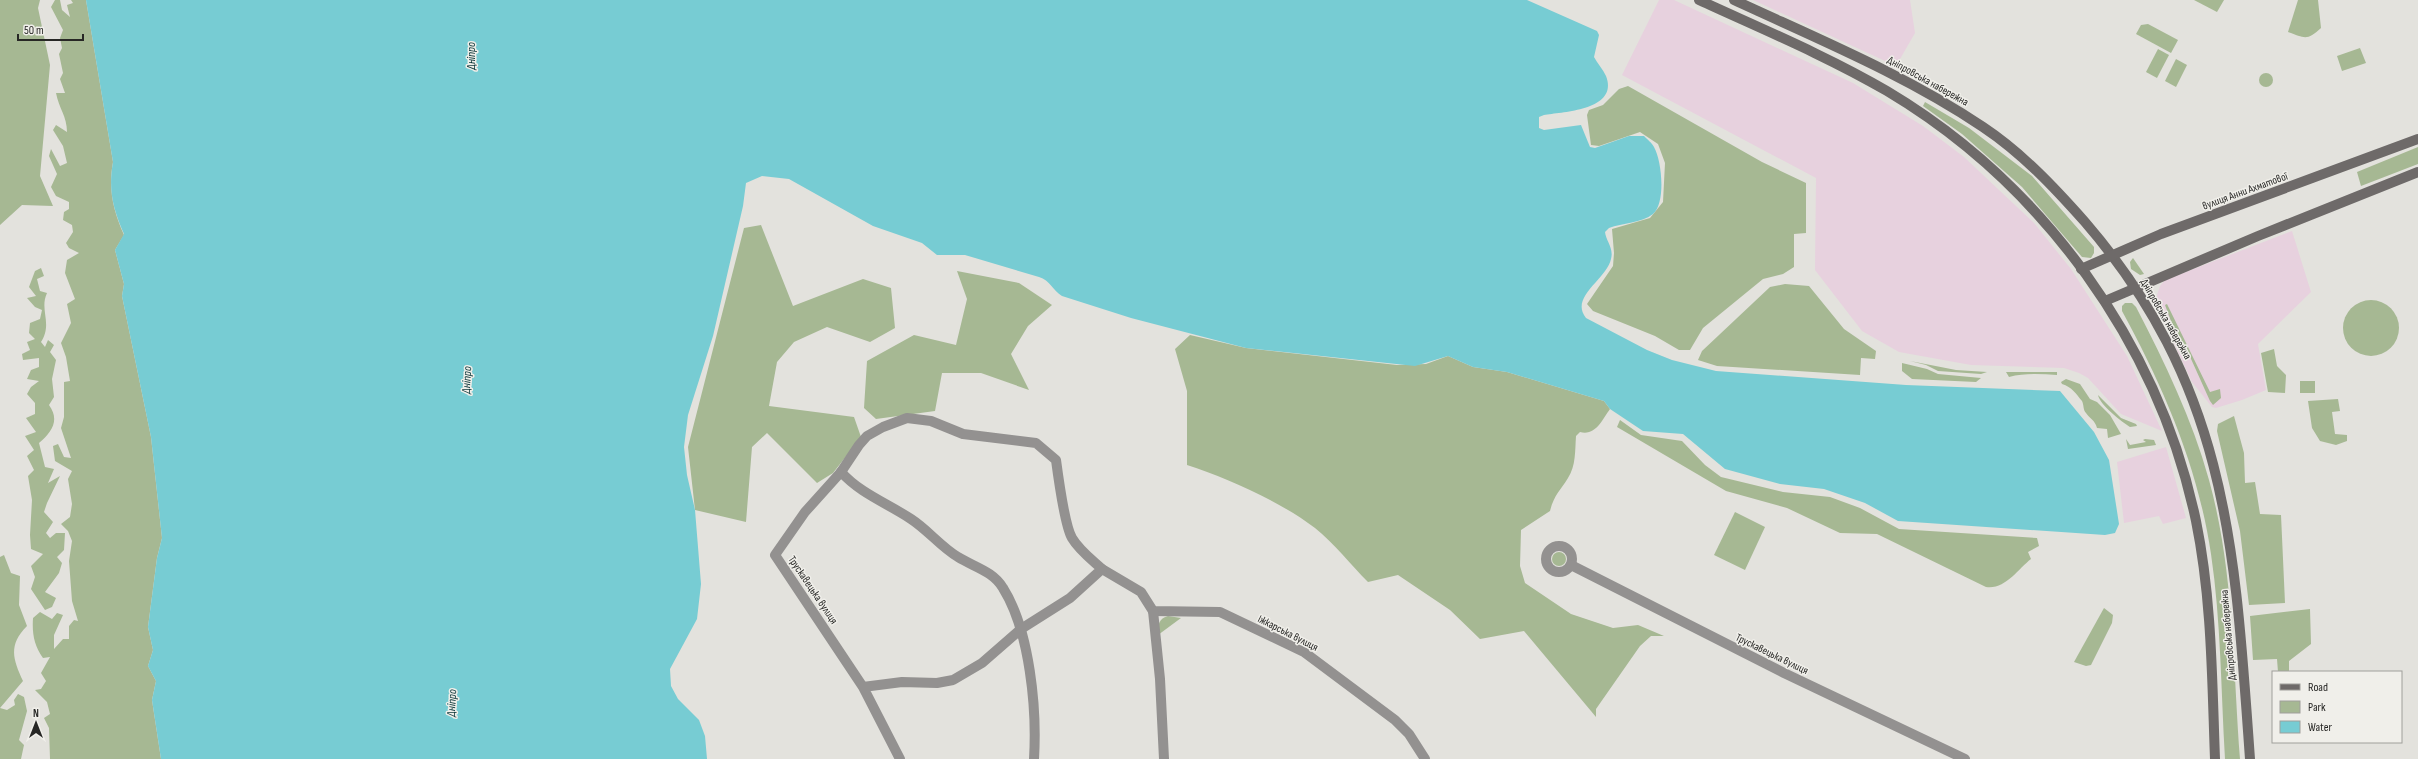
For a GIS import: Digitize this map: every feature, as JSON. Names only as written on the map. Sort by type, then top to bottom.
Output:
[{"type":"main road","name":"Дніпровська набережна","points":[[1699,0],[1834,63],[1911,107],[1981,159],[2012,187],[2042,219],[2082,269],[2105,301],[2156,396],[2174,440],[2194,514],[2204,570],[2209,618],[2215,759]]},
{"type":"main road","name":"Дніпровська набережна","points":[[1734,0],[1896,76],[1984,128],[2047,181],[2112,254],[2136,288],[2175,356],[2189,388],[2206,435],[2219,483],[2231,544],[2239,613],[2250,759]]},
{"type":"main road","name":"вулиця Анни Ахматової","points":[[2082,269],[2112,254],[2161,234],[2418,139]]},
{"type":"main road","points":[[2105,301],[2418,172]]},
{"type":"street","name":"Трускавецька вулиця","points":[[900,759],[864,687],[775,555],[805,512],[841,472],[859,445],[867,436],[883,427],[907,418],[931,421],[963,434],[1036,443],[1056,460],[1058,481],[1071,537],[1084,553],[1102,569]]},
{"type":"street","points":[[841,472],[854,486],[911,519],[958,557],[986,571],[1002,587],[1021,629],[1033,700],[1034,759]]},
{"type":"street","name":"Трускавецька вулиця","points":[[1571,564],[1784,673],[1965,759]]},
{"type":"street","points":[[864,687],[902,682],[937,684],[953,680],[982,663],[1021,629],[1070,598],[1102,569],[1141,592],[1153,611],[1160,679],[1164,759]]},
{"type":"street","name":"Іжкарська вулиця","points":[[1153,611],[1220,612],[1304,652],[1395,720],[1409,734],[1425,759]]},
{"type":"shaded area","points":[[1659,0],[1674,0],[1853,83],[1923,126],[1964,157],[2034,223],[2071,269],[2127,356],[2162,431],[2121,414],[2088,378],[2064,368],[1971,365],[1899,352],[1862,331],[1815,270],[1816,178],[1622,75]]},
{"type":"shaded area","points":[[1753,0],[1910,0],[1915,33],[1896,66]]},
{"type":"shaded area","points":[[2292,231],[2311,292],[2258,344],[2266,390],[2242,400],[2216,408],[2212,407],[2192,382],[2157,307],[2157,295],[2160,286],[2165,280]]},
{"type":"shaded area","points":[[2166,447],[2186,518],[2163,524],[2159,516],[2124,523],[2117,462]]},
{"type":"green space","points":[[0,0],[40,0],[38,8],[50,65],[40,176],[53,206],[22,205],[0,225]]},
{"type":"green space","points":[[55,0],[60,0],[62,10],[70,17],[67,5],[73,3],[71,0],[86,0],[113,162],[111,181],[112,199],[124,235],[115,250],[124,284],[122,296],[151,437],[162,538],[157,558],[148,627],[153,650],[148,666],[156,681],[152,700],[161,759],[50,759],[49,728],[44,718],[50,714],[47,702],[35,690],[41,689],[46,681],[41,673],[50,657],[43,658],[38,649],[33,634],[33,618],[40,612],[52,619],[57,613],[63,615],[54,635],[54,649],[63,639],[69,639],[69,626],[74,620],[78,621],[72,601],[69,561],[72,541],[68,531],[61,524],[70,517],[72,504],[68,479],[72,471],[55,461],[53,446],[58,444],[64,457],[71,458],[61,428],[64,417],[64,382],[70,381],[66,357],[61,343],[71,323],[67,304],[75,299],[65,273],[67,260],[79,253],[69,248],[66,243],[73,232],[72,225],[63,220],[64,212],[69,209],[69,202],[56,196],[51,187],[57,174],[49,156],[51,149],[60,166],[67,163],[63,146],[53,130],[56,125],[67,132],[66,121],[56,93],[65,93],[60,79],[63,73],[59,54],[62,48],[60,38],[63,30],[51,7]]},
{"type":"green space","points":[[2194,0],[2224,0],[2217,12]]},
{"type":"green space","points":[[2298,0],[2318,0],[2321,28],[2309,37],[2302,37],[2288,32]]},
{"type":"green space","points":[[2148,24],[2178,40],[2171,53],[2136,34],[2141,25]]},
{"type":"green space","points":[[2360,48],[2366,63],[2342,71],[2337,56]]},
{"type":"green space","points":[[2158,49],[2169,55],[2157,78],[2146,72]]},
{"type":"green space","points":[[2176,59],[2187,65],[2176,87],[2165,81]]},
{"type":"green space","points":[[2263,73],[2269,73],[2273,77],[2273,83],[2269,87],[2263,87],[2259,83],[2259,77]]},
{"type":"green space","points":[[1628,86],[1762,162],[1806,183],[1806,233],[1794,234],[1794,267],[1783,274],[1763,279],[1703,328],[1690,350],[1679,350],[1655,336],[1593,311],[1587,304],[1613,266],[1614,253],[1612,229],[1650,218],[1663,202],[1665,163],[1658,144],[1640,132],[1599,146],[1591,145],[1587,115],[1589,110],[1603,105],[1619,89]]},
{"type":"green space","points":[[1925,102],[1969,128],[2032,176],[2094,247],[2094,253],[2091,258],[2082,257],[2022,187],[1962,134],[1923,106]]},
{"type":"green space","points":[[2418,147],[2418,164],[2361,186],[2357,172]]},
{"type":"green space","points":[[761,225],[793,306],[863,279],[891,288],[895,328],[870,342],[827,327],[794,342],[777,362],[769,406],[854,417],[861,437],[833,473],[817,483],[767,433],[752,447],[746,522],[695,510],[688,447],[744,228]]},
{"type":"green space","points":[[2133,258],[2144,274],[2140,275],[2131,269],[2130,262]]},
{"type":"green space","points":[[41,268],[44,276],[37,279],[40,291],[47,293],[44,305],[46,329],[41,342],[45,347],[48,340],[54,345],[50,352],[56,360],[52,379],[54,397],[49,405],[54,416],[53,426],[48,435],[39,443],[45,467],[54,469],[48,483],[60,476],[44,512],[53,522],[46,533],[50,538],[56,533],[65,533],[64,550],[57,557],[62,563],[59,573],[45,592],[56,598],[52,607],[45,610],[31,589],[35,577],[31,566],[43,554],[31,549],[30,535],[32,500],[28,476],[34,470],[27,456],[34,450],[25,436],[36,432],[26,418],[35,414],[35,403],[27,394],[31,387],[39,381],[27,379],[31,370],[39,367],[39,358],[23,360],[22,354],[30,350],[27,342],[35,339],[29,333],[30,323],[40,319],[42,310],[35,307],[27,298],[36,296],[29,287],[35,271]]},
{"type":"green space","points":[[957,271],[1019,283],[1052,305],[1028,326],[1011,354],[1029,390],[981,373],[942,373],[935,411],[876,419],[864,408],[867,361],[914,335],[956,345],[967,299]]},
{"type":"green space","points":[[1785,284],[1809,286],[1844,329],[1876,351],[1875,359],[1861,358],[1860,375],[1717,366],[1698,360],[1702,351],[1770,287]]},
{"type":"green space","points":[[2371,300],[2382,302],[2391,308],[2397,317],[2399,328],[2397,339],[2391,348],[2382,354],[2371,356],[2360,354],[2351,348],[2345,339],[2343,328],[2345,317],[2351,308],[2360,302]]},
{"type":"green space","points":[[2125,303],[2132,303],[2136,307],[2167,370],[2186,413],[2209,480],[2217,514],[2228,584],[2240,759],[2225,759],[2217,605],[2211,554],[2198,490],[2165,399],[2152,369],[2122,311],[2122,306]]},
{"type":"green space","points":[[2167,304],[2210,392],[2220,389],[2221,398],[2213,405],[2187,350],[2178,340],[2165,305]]},
{"type":"green space","points":[[1190,335],[1246,348],[1397,365],[1426,364],[1448,356],[1473,367],[1507,372],[1604,401],[1610,409],[1598,426],[1590,432],[1580,432],[1576,436],[1575,458],[1571,473],[1555,497],[1550,511],[1521,530],[1520,566],[1525,583],[1571,614],[1613,628],[1638,625],[1664,636],[1651,636],[1640,646],[1596,709],[1596,717],[1524,631],[1480,639],[1450,610],[1398,575],[1368,582],[1329,540],[1301,518],[1270,500],[1236,484],[1187,465],[1187,391],[1175,349]]},
{"type":"green space","points":[[2274,349],[2277,366],[2286,375],[2285,393],[2268,392],[2261,353]]},
{"type":"green space","points":[[1910,361],[1956,370],[1987,372],[1981,374],[1938,371],[1926,365]]},
{"type":"green space","points":[[1902,363],[1927,369],[1938,374],[1981,378],[1976,382],[1912,379],[1902,371]]},
{"type":"green space","points":[[2006,372],[2057,372],[2057,375],[2026,374],[2009,377]]},
{"type":"green space","points":[[2066,379],[2080,384],[2090,399],[2097,402],[2110,415],[2121,434],[2108,438],[2107,429],[2097,428],[2094,421],[2085,412],[2082,401],[2076,393],[2062,384],[2061,382]]},
{"type":"green space","points":[[2300,381],[2315,381],[2315,393],[2300,393]]},
{"type":"green space","points":[[2098,395],[2121,418],[2136,424],[2137,426],[2130,427],[2116,417],[2107,408]]},
{"type":"green space","points":[[2338,399],[2340,411],[2332,412],[2335,434],[2347,435],[2347,441],[2336,445],[2320,441],[2312,428],[2308,401]]},
{"type":"green space","points":[[2234,416],[2244,453],[2245,483],[2255,482],[2260,514],[2281,515],[2285,603],[2249,605],[2240,531],[2217,431],[2218,424]]},
{"type":"green space","points":[[1620,420],[1641,435],[1682,441],[1705,465],[1721,477],[1783,492],[1830,497],[1860,508],[1899,529],[2037,538],[2039,546],[2028,552],[2031,559],[2011,578],[1999,585],[1986,587],[1877,534],[1840,533],[1787,508],[1726,491],[1617,427]]},
{"type":"green space","points":[[2126,439],[2130,445],[2146,442],[2143,440],[2145,439],[2154,440],[2156,445],[2128,449]]},
{"type":"green space","points":[[1735,512],[1765,527],[1745,570],[1714,555]]},
{"type":"green space","points":[[1559,552],[1564,554],[1566,559],[1564,564],[1559,566],[1554,564],[1552,559],[1554,554]]},
{"type":"green space","points":[[4,555],[11,573],[20,576],[19,605],[27,626],[17,640],[14,652],[17,666],[23,681],[0,708],[0,557]]},
{"type":"green space","points":[[2104,608],[2113,615],[2112,623],[2091,665],[2086,666],[2074,662]]},
{"type":"green space","points":[[2310,609],[2311,644],[2289,661],[2289,671],[2278,671],[2277,659],[2253,660],[2250,616]]},
{"type":"green space","points":[[1168,616],[1181,618],[1158,635],[1160,621]]},
{"type":"green space","points":[[18,694],[24,697],[27,711],[19,740],[24,745],[21,759],[0,759],[0,708],[7,710],[15,705],[14,700]]},
{"type":"water","name":"Дніпро","points":[[86,0],[1527,0],[1597,31],[1599,35],[1594,57],[1606,76],[1608,87],[1605,96],[1587,107],[1539,117],[1539,128],[1544,130],[1581,125],[1590,147],[1595,148],[1629,136],[1644,136],[1651,143],[1657,153],[1661,171],[1660,201],[1653,214],[1643,219],[1614,226],[1605,232],[1612,255],[1603,274],[1585,295],[1582,303],[1582,310],[1586,318],[1647,350],[1672,360],[1716,371],[1906,385],[2060,391],[2094,432],[2109,460],[2119,524],[2115,533],[2105,535],[1898,521],[1865,503],[1824,489],[1780,484],[1725,469],[1683,434],[1643,431],[1610,409],[1604,401],[1507,372],[1473,367],[1448,356],[1415,366],[1246,348],[1131,318],[1062,296],[1043,278],[965,255],[937,255],[922,243],[873,226],[789,179],[762,176],[746,183],[743,206],[713,336],[688,415],[684,447],[687,475],[695,510],[701,584],[697,619],[670,669],[671,686],[678,699],[699,720],[705,736],[707,759],[161,759],[152,700],[156,681],[148,666],[153,650],[148,627],[157,558],[162,538],[151,437],[122,296],[124,284],[115,250],[124,234],[112,199],[111,182],[113,162]]}]
